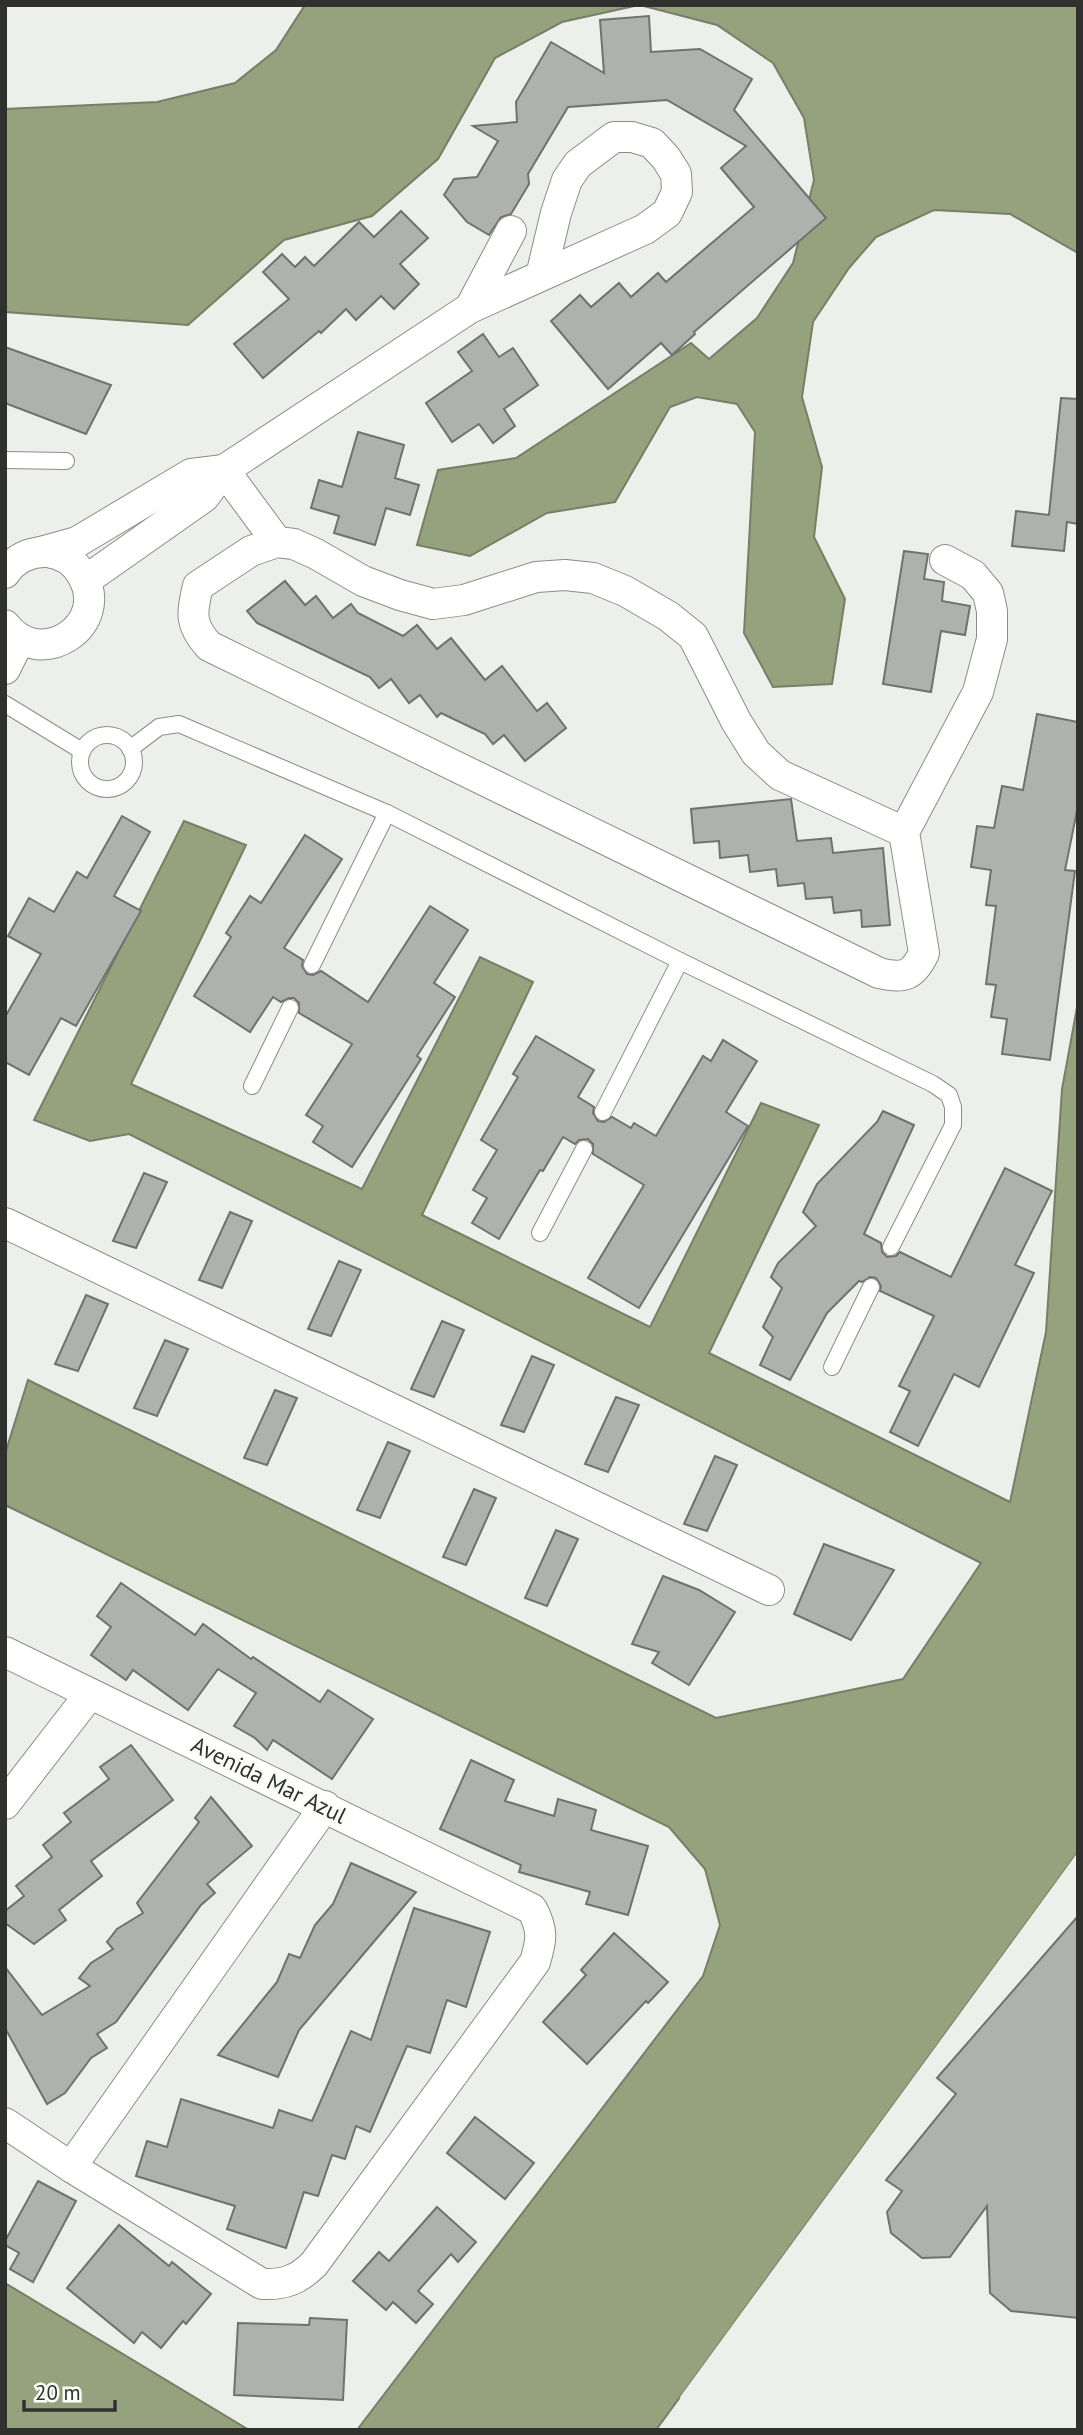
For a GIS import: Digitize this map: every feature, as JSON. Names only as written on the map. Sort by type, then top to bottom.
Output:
[{"type":"street","points":[[86,580],[204,497],[224,470],[470,308],[541,276],[645,229],[667,213],[677,192],[676,174],[652,143],[632,137],[614,137],[578,164],[567,180],[556,213],[541,276]]},
{"type":"street","points":[[470,308],[511,231]]},
{"type":"street","points":[[224,470],[277,542]]},
{"type":"street","points":[[5,572],[24,556],[77,542],[191,474],[224,470]]},
{"type":"street","points":[[904,832],[780,775],[756,753],[736,721],[693,636],[668,616],[625,591],[593,578],[536,577],[464,600],[432,604],[363,581],[294,544],[277,542],[251,551],[198,586],[192,608],[196,631],[209,646],[879,973],[898,978],[916,969],[924,953],[904,832],[978,692],[992,639],[992,611],[988,593],[973,575],[945,560]]},
{"type":"street","points":[[5,669],[13,632],[34,644],[48,645],[62,641],[74,633],[83,622],[88,608],[86,580],[79,568],[54,553],[41,552]]},
{"type":"street","points":[[5,1223],[769,1590]]},
{"type":"street","name":"Avenida Mar Azul","points":[[5,1652],[532,1909],[540,1925],[541,1944],[535,1962],[322,2253],[302,2275],[282,2284],[261,2284],[71,2167]]},
{"type":"street","points":[[5,1804],[90,1694]]},
{"type":"street","points":[[5,2123],[71,2167],[324,1806]]},
{"type":"lane","points":[[5,460],[66,461]]},
{"type":"lane","points":[[5,704],[82,751]]},
{"type":"lane","points":[[130,749],[159,727],[178,724],[387,813],[680,961],[921,1078],[949,1095],[953,1107],[953,1125],[891,1247]]},
{"type":"lane","points":[[111,736],[122,740],[130,749],[134,764],[129,779],[116,788],[101,789],[87,782],[80,768],[82,751],[89,742],[111,736]]},
{"type":"lane","points":[[312,965],[387,813]]},
{"type":"lane","points":[[603,1112],[680,961]]},
{"type":"lane","points":[[252,1086],[290,1008]]},
{"type":"lane","points":[[540,1233],[584,1149]]},
{"type":"lane","points":[[832,1367],[871,1287]]},
{"type":"shaded area","points":[[305,5],[639,5],[562,22],[495,58],[438,159],[372,216],[284,240],[188,325],[5,312],[5,109],[157,102],[235,83],[276,50]]},
{"type":"shaded area","points":[[640,5],[1078,5],[1078,253],[1010,214],[934,210],[876,237],[849,268],[813,322],[802,397],[822,467],[814,537],[845,599],[832,684],[773,687],[744,633],[755,432],[737,404],[697,397],[670,407],[615,502],[547,513],[470,556],[417,545],[438,470],[516,458],[691,343],[709,359],[757,318],[793,263],[814,180],[804,118],[773,63],[717,25]]},
{"type":"shaded area","points":[[184,821],[246,845],[131,1084],[362,1189],[480,957],[533,982],[422,1215],[650,1327],[761,1103],[819,1125],[709,1353],[1010,1502],[1046,1332],[1062,1089],[1078,1002],[1078,1852],[656,2430],[357,2430],[703,1976],[720,1925],[705,1869],[669,1827],[5,1505],[5,1454],[28,1380],[716,1718],[903,1679],[981,1563],[129,1134],[90,1141],[34,1120]]},
{"type":"shaded area","points":[[5,2283],[249,2430],[5,2430]]},
{"type":"pier","points":[[1078,1852],[1078,1858],[682,2400],[680,2397]]},
{"type":"building","points":[[649,16],[651,52],[700,49],[752,79],[734,110],[826,218],[694,332],[695,334],[672,355],[661,343],[608,389],[551,321],[580,295],[591,307],[619,283],[631,297],[658,273],[666,282],[754,207],[721,168],[746,146],[667,100],[568,107],[528,174],[529,184],[511,214],[501,217],[489,235],[467,222],[444,195],[454,179],[477,177],[498,141],[473,126],[517,122],[516,102],[551,42],[604,73],[600,20]]},
{"type":"building","points":[[401,211],[428,238],[400,264],[419,284],[394,309],[381,296],[356,320],[346,309],[321,333],[319,331],[263,378],[234,344],[289,299],[263,272],[282,254],[295,267],[305,257],[314,266],[359,222],[374,237]]},
{"type":"building","points":[[483,334],[499,357],[513,348],[538,385],[504,409],[515,426],[493,443],[479,424],[452,442],[426,403],[472,371],[458,352]]},
{"type":"building","points":[[5,347],[111,385],[86,434],[5,403]]},
{"type":"building","points":[[1061,398],[1078,399],[1078,524],[1067,522],[1064,551],[1012,546],[1016,511],[1049,515]]},
{"type":"building","points":[[358,432],[404,445],[395,478],[419,485],[410,515],[386,508],[375,545],[334,533],[339,516],[311,508],[319,480],[342,487]]},
{"type":"building","points":[[904,551],[928,554],[924,579],[944,582],[942,601],[970,606],[965,635],[941,631],[931,692],[883,684]]},
{"type":"building","points":[[285,581],[305,605],[316,596],[333,618],[351,604],[358,613],[403,636],[417,625],[437,649],[451,638],[485,680],[502,666],[537,711],[547,703],[566,728],[525,761],[504,735],[493,744],[485,734],[441,713],[437,717],[420,695],[409,703],[391,679],[379,688],[370,677],[257,623],[247,611]]},
{"type":"building","points":[[1037,714],[1078,722],[1078,806],[1065,870],[1075,871],[1050,1060],[1002,1054],[1007,1019],[991,1017],[996,985],[986,984],[996,906],[986,905],[991,870],[971,867],[977,826],[994,828],[1002,786],[1023,790]]},
{"type":"building","points":[[791,799],[797,841],[831,838],[833,853],[883,848],[890,925],[862,927],[861,910],[834,913],[832,897],[806,899],[804,883],[778,886],[776,869],[750,872],[748,855],[720,858],[719,841],[694,843],[691,809]]},
{"type":"building","points":[[122,816],[150,832],[114,896],[141,911],[76,1026],[61,1018],[29,1075],[5,1062],[5,1017],[41,954],[8,936],[29,898],[54,912],[77,872],[87,878]]},
{"type":"building","points":[[305,835],[342,859],[284,948],[303,960],[302,966],[307,974],[313,975],[321,971],[368,1002],[430,906],[468,930],[434,983],[455,997],[417,1056],[421,1059],[352,1167],[313,1142],[323,1126],[306,1115],[352,1044],[299,1013],[299,1003],[294,998],[281,1002],[273,997],[250,1032],[194,996],[231,937],[226,933],[250,896],[261,903]]},
{"type":"building","points":[[536,1036],[594,1070],[578,1097],[594,1107],[593,1113],[598,1121],[604,1122],[612,1117],[631,1128],[634,1123],[656,1136],[703,1056],[711,1061],[723,1040],[757,1061],[726,1112],[748,1126],[639,1308],[588,1278],[644,1185],[593,1154],[593,1144],[588,1139],[579,1140],[575,1144],[563,1137],[499,1239],[472,1223],[487,1198],[473,1190],[497,1150],[481,1140],[518,1077],[513,1074]]},
{"type":"building","points":[[883,1111],[914,1125],[864,1234],[881,1243],[882,1252],[887,1257],[896,1256],[900,1252],[951,1277],[1005,1168],[1052,1191],[1015,1265],[1034,1273],[979,1387],[954,1374],[918,1446],[890,1432],[910,1391],[899,1386],[934,1316],[880,1291],[881,1286],[876,1278],[859,1281],[827,1313],[790,1380],[760,1365],[773,1337],[763,1327],[782,1288],[771,1277],[778,1263],[816,1226],[803,1212],[817,1184],[877,1122]]},
{"type":"building","points":[[144,1173],[167,1182],[136,1248],[113,1241]]},
{"type":"building","points":[[230,1212],[252,1221],[222,1288],[199,1280]]},
{"type":"building","points":[[339,1261],[361,1270],[331,1336],[308,1329]]},
{"type":"building","points":[[86,1295],[108,1304],[78,1371],[55,1364]]},
{"type":"building","points":[[442,1321],[464,1330],[434,1397],[411,1389]]},
{"type":"building","points":[[165,1340],[188,1349],[157,1416],[134,1408]]},
{"type":"building","points":[[532,1356],[554,1365],[524,1432],[501,1425]]},
{"type":"building","points":[[275,1390],[297,1398],[267,1465],[244,1458]]},
{"type":"building","points":[[616,1397],[639,1405],[608,1472],[585,1464]]},
{"type":"building","points":[[388,1442],[410,1451],[380,1518],[357,1510]]},
{"type":"building","points":[[715,1456],[737,1465],[707,1531],[684,1524]]},
{"type":"building","points":[[474,1489],[496,1498],[466,1565],[443,1557]]},
{"type":"building","points":[[556,1530],[578,1539],[547,1606],[525,1598]]},
{"type":"building","points":[[824,1544],[894,1570],[851,1640],[794,1614]]},
{"type":"building","points":[[663,1576],[699,1590],[735,1612],[689,1685],[652,1663],[659,1652],[632,1644]]},
{"type":"building","points":[[121,1583],[195,1635],[203,1624],[251,1659],[253,1657],[320,1702],[328,1690],[373,1719],[332,1779],[273,1740],[267,1750],[255,1738],[234,1726],[256,1693],[218,1669],[188,1710],[133,1670],[126,1680],[91,1655],[111,1627],[97,1616]]},
{"type":"building","points":[[131,1745],[173,1800],[91,1861],[102,1876],[59,1910],[66,1920],[34,1944],[5,1923],[5,1911],[24,1896],[16,1886],[52,1857],[43,1845],[71,1822],[64,1813],[109,1779],[100,1767]]},
{"type":"building","points":[[471,1760],[514,1780],[505,1801],[554,1816],[558,1799],[596,1810],[591,1830],[648,1846],[628,1915],[586,1904],[590,1892],[519,1872],[521,1865],[440,1829]]},
{"type":"building","points":[[211,1797],[252,1846],[207,1884],[215,1893],[201,1905],[116,2022],[97,2034],[107,2048],[91,2058],[65,2093],[47,2104],[5,2028],[5,1967],[42,2015],[90,1986],[79,1978],[91,1963],[113,1949],[107,1942],[117,1929],[143,1913],[137,1903],[199,1822],[195,1818]]},
{"type":"building","points":[[351,1863],[416,1892],[299,2030],[278,2077],[218,2055],[277,1982],[289,1954],[300,1958],[315,1925],[333,1904]]},
{"type":"building","points":[[414,1908],[490,1932],[466,2007],[447,2000],[430,2053],[407,2046],[370,2132],[356,2126],[345,2159],[332,2155],[318,2196],[304,2192],[286,2248],[227,2229],[235,2206],[136,2176],[147,2141],[167,2147],[181,2099],[273,2128],[279,2110],[312,2121],[351,2031],[371,2040]]},
{"type":"building","points":[[1078,1916],[1078,2318],[1011,2311],[990,2293],[987,2206],[950,2257],[922,2258],[891,2233],[887,2212],[902,2191],[886,2180],[956,2094],[937,2078]]},
{"type":"building","points":[[614,1933],[668,1982],[648,2003],[646,2001],[587,2064],[543,2022],[586,1975],[581,1970]]},
{"type":"building","points":[[475,2117],[534,2163],[505,2199],[447,2153]]},
{"type":"building","points":[[38,2181],[76,2201],[33,2282],[10,2269],[19,2253],[5,2245],[5,2241]]},
{"type":"building","points":[[437,2207],[476,2242],[458,2262],[451,2254],[418,2291],[433,2304],[416,2323],[393,2302],[386,2310],[353,2281],[379,2252],[389,2261]]},
{"type":"building","points":[[119,2225],[169,2266],[172,2262],[211,2294],[186,2324],[183,2321],[161,2348],[142,2332],[134,2343],[67,2288]]},
{"type":"building","points":[[310,2318],[347,2320],[343,2400],[234,2395],[238,2323],[309,2325]]}]
